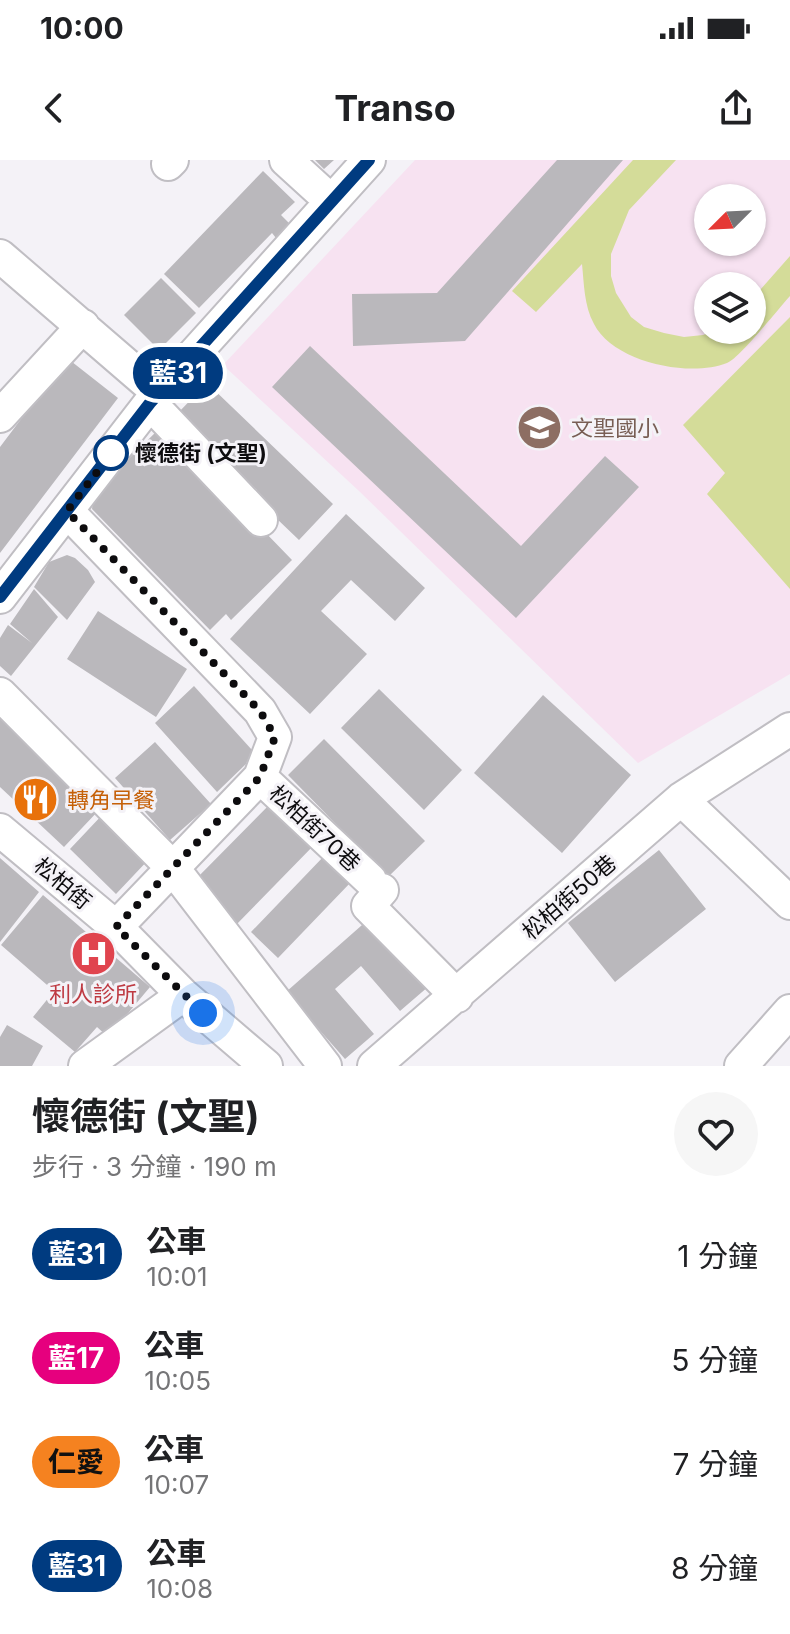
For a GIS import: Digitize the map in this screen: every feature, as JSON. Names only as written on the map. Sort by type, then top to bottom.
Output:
[{"type":"street","points":[[286,160],[331,201]]},
{"type":"street","points":[[0,597],[154,398],[369,160]]},
{"type":"street","points":[[0,256],[83,326],[154,398],[261,520]]},
{"type":"street","points":[[0,416],[83,326]]},
{"type":"street","name":"松柏街70巷","points":[[67,511],[260,711],[275,737],[260,777],[116,927]]},
{"type":"street","points":[[0,694],[172,867],[325,1066]]},
{"type":"street","name":"松柏街50巷","points":[[374,1066],[681,799],[790,729]]},
{"type":"street","name":"松柏街70巷","points":[[260,777],[376,885],[368,906],[457,996]]},
{"type":"street","points":[[681,799],[790,903]]},
{"type":"street","name":"松柏街","points":[[0,830],[116,927],[247,1060]]},
{"type":"street","points":[[85,1066],[183,995]]},
{"type":"street","points":[[741,1066],[790,1011]]},
{"type":"shaded area","name":"文聖國小","points":[[415,160],[790,160],[790,674],[638,763],[359,491],[223,365]]},
{"type":"green space","points":[[633,160],[676,160],[629,210],[611,254],[611,276],[616,293],[631,317],[644,327],[684,337],[694,336],[694,344],[748,344],[727,363],[711,367],[673,367],[634,357],[617,348],[594,324],[588,310],[582,264],[536,312],[512,291]]},
{"type":"green space","points":[[790,256],[790,296],[766,324],[766,283]]},
{"type":"green space","points":[[790,317],[790,589],[707,494],[725,473],[683,425]]},
{"type":"building","points":[[315,160],[334,160],[324,169]]},
{"type":"building","points":[[557,160],[623,160],[465,341],[353,346],[352,294],[437,293]]},
{"type":"building","points":[[263,171],[295,202],[281,215],[290,224],[276,238],[272,233],[199,308],[164,274]]},
{"type":"building","points":[[161,278],[196,313],[159,350],[124,315]]},
{"type":"building","points":[[310,346],[521,546],[605,456],[639,487],[516,618],[272,387]]},
{"type":"building","points":[[67,358],[118,398],[0,553],[0,447]]},
{"type":"building","points":[[207,383],[333,504],[299,540],[252,495],[257,490],[177,414]]},
{"type":"building","points":[[162,426],[292,560],[231,620],[226,614],[210,630],[92,509],[94,493]]},
{"type":"building","points":[[346,514],[425,588],[395,621],[351,580],[321,611],[367,654],[310,714],[230,639]]},
{"type":"building","points":[[67,555],[88,570],[95,582],[67,620],[34,587],[49,562]]},
{"type":"building","points":[[34,589],[58,617],[11,676],[0,666],[0,638],[8,625],[32,643],[10,624]]},
{"type":"building","points":[[98,611],[187,669],[156,717],[67,659]]},
{"type":"building","points":[[194,686],[252,750],[246,764],[217,792],[155,723]]},
{"type":"building","points":[[379,689],[462,770],[424,810],[341,728]]},
{"type":"building","points":[[543,695],[631,775],[562,853],[474,773]]},
{"type":"building","points":[[0,714],[100,809],[64,847],[0,787]]},
{"type":"building","points":[[324,739],[425,841],[388,877],[288,775]]},
{"type":"building","points":[[155,742],[211,804],[170,840],[115,778]]},
{"type":"building","points":[[274,800],[317,842],[235,926],[192,883]]},
{"type":"building","points":[[104,813],[151,857],[116,894],[70,849]]},
{"type":"building","points":[[659,850],[706,909],[615,982],[568,923]]},
{"type":"building","points":[[325,855],[352,881],[278,958],[251,932]]},
{"type":"building","points":[[0,858],[39,892],[0,942]]},
{"type":"building","points":[[43,895],[150,987],[108,1037],[97,1027],[75,1052],[33,1017],[54,991],[1,945]]},
{"type":"building","points":[[370,918],[429,986],[400,1011],[361,966],[335,989],[374,1034],[345,1059],[286,992]]},
{"type":"building","points":[[7,1025],[43,1046],[32,1066],[0,1066],[0,1037]]},
{"type":"bus line","name":"藍31","points":[[0,597],[150,403],[369,160]]},
{"type":"place","name":"文聖國小","points":[[540,428]]},
{"type":"place","name":"懷德街 (文聖)","points":[[111,453]]},
{"type":"place","name":"轉角早餐","points":[[36,800]]},
{"type":"place","name":"利人診所","points":[[93,953]]},
{"type":"route","points":[[111,453],[117,446],[67,511],[260,711],[275,737],[260,777],[116,927],[203,1013]]}]
